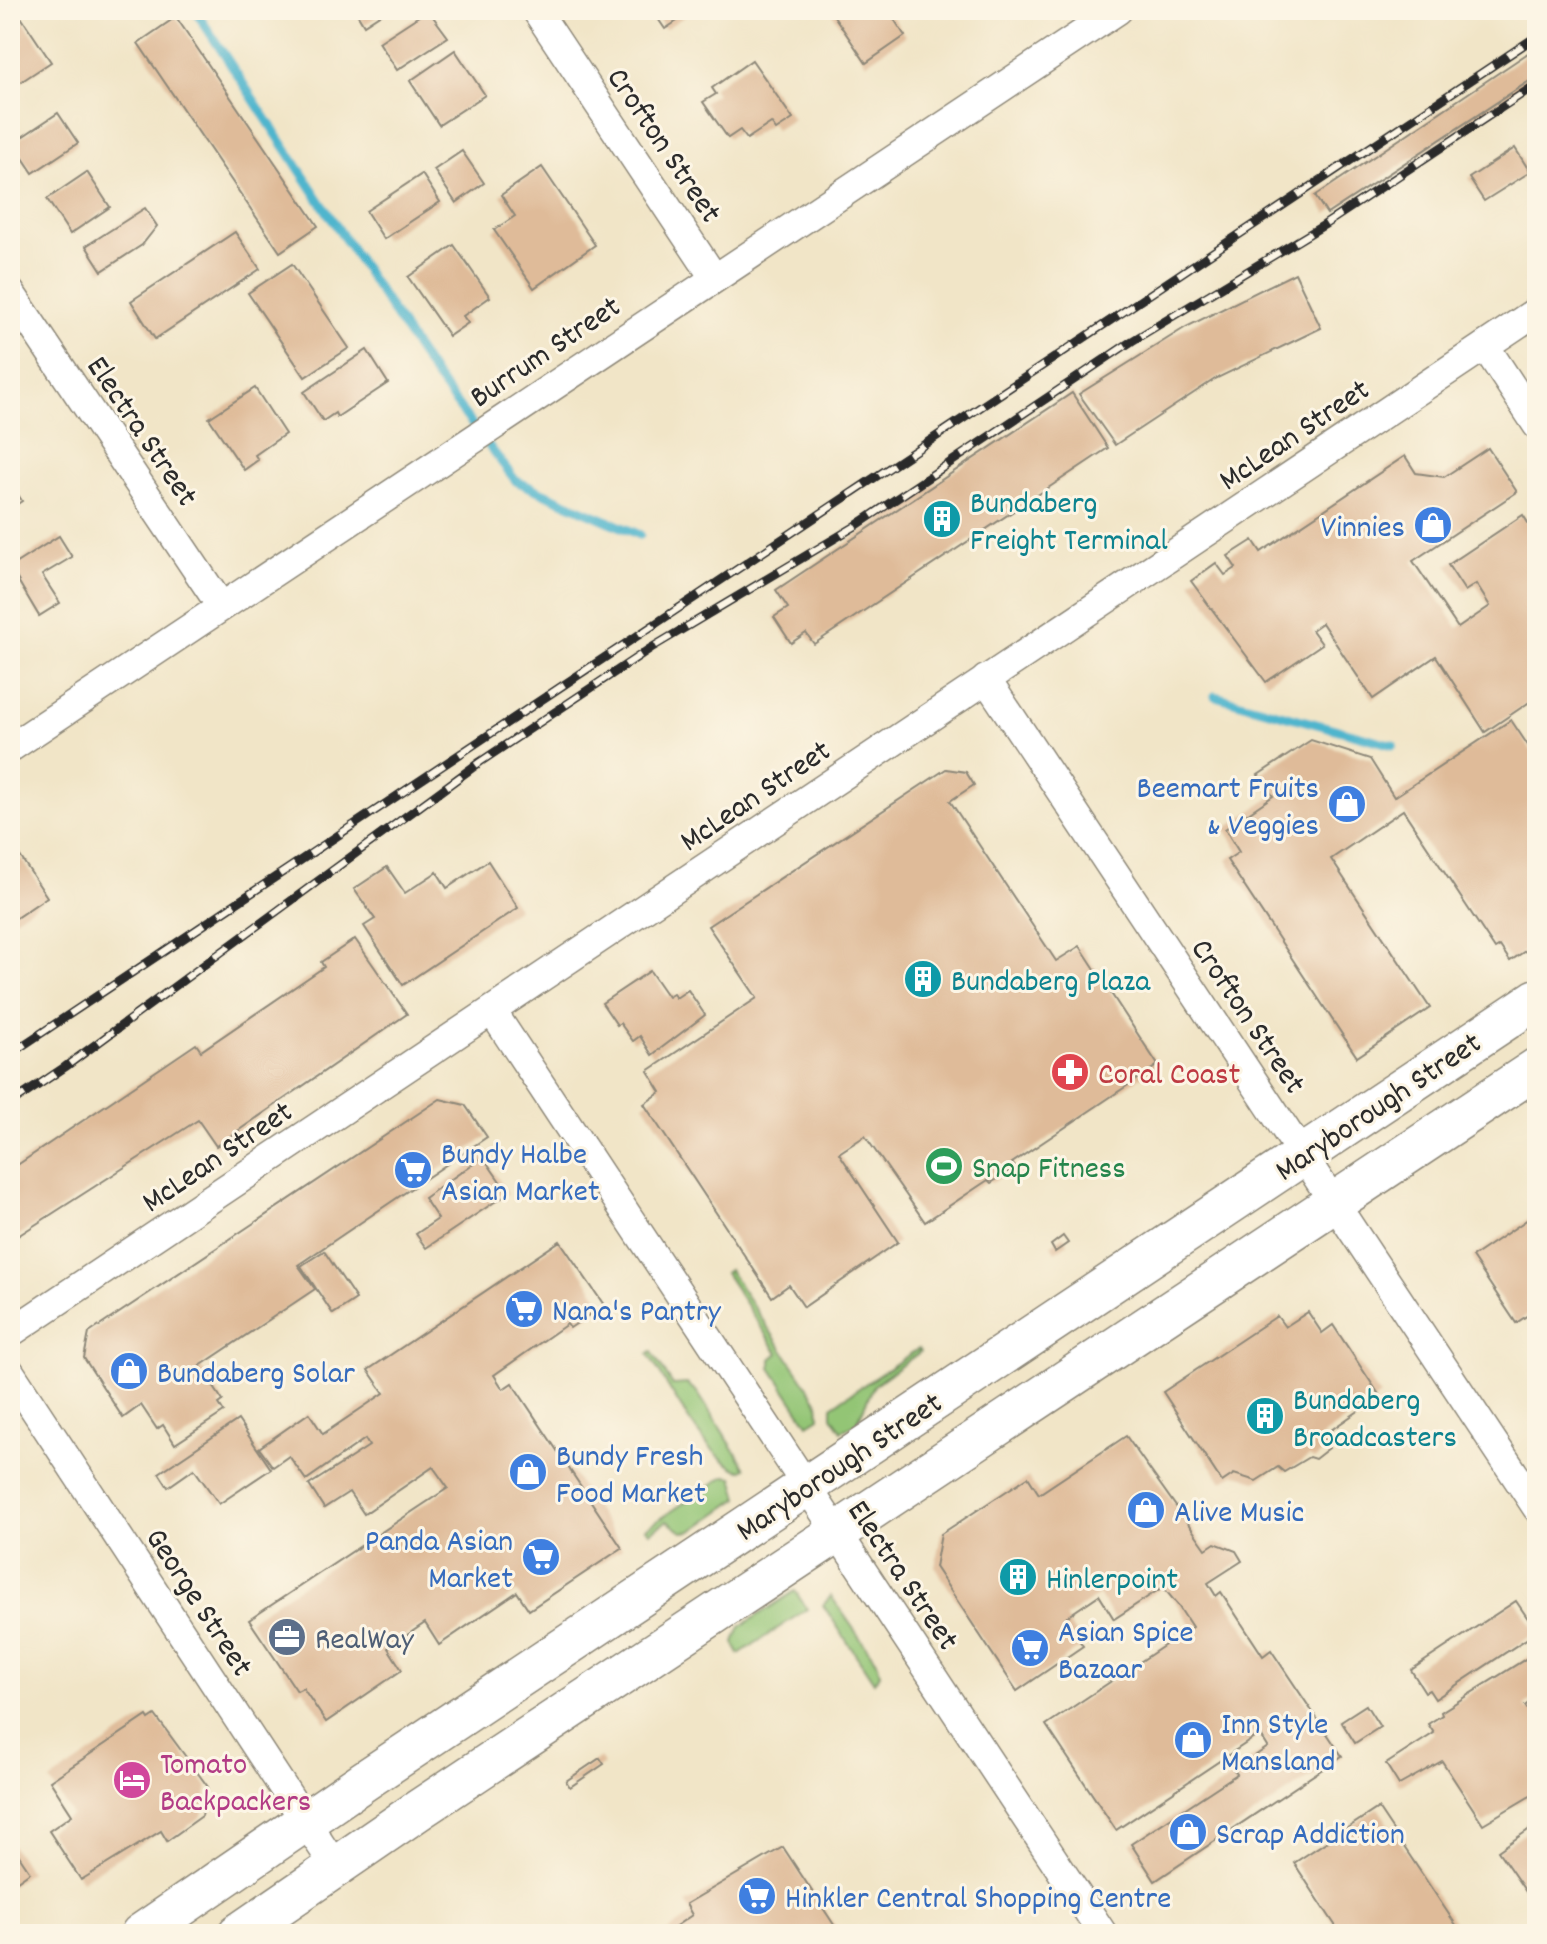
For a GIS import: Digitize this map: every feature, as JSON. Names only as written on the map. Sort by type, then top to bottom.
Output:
[{"type":"street","name":"Crofton Street","points":[[536,10],[713,276]]},
{"type":"street","name":"Burrum Street","points":[[10,748],[713,276],[1118,10]]},
{"type":"street","name":"Electra Street","points":[[10,292],[221,606]]},
{"type":"street","name":"McLean Street","points":[[10,1333],[1537,311]]},
{"type":"street","points":[[1485,346],[1537,425]]},
{"type":"street","name":"Crofton Street","points":[[986,679],[1537,1508]]},
{"type":"street","name":"Maryborough Street","points":[[141,1934],[806,1485],[1537,999]]},
{"type":"street","name":"Electra Street","points":[[492,1011],[1103,1934]]},
{"type":"street","name":"Maryborough Street","points":[[238,1934],[1537,1068]]},
{"type":"street","name":"George Street","points":[[10,1372],[336,1868]]},
{"type":"green space","points":[[729,1270],[818,1402],[819,1417],[808,1424],[771,1368],[771,1359],[778,1353],[725,1273]]},
{"type":"green space","points":[[918,1349],[920,1352],[874,1385],[857,1423],[842,1431],[832,1416],[832,1406]]},
{"type":"green space","points":[[652,1352],[673,1385],[687,1384],[697,1392],[746,1468],[741,1471],[727,1463],[701,1436],[648,1354]]},
{"type":"green space","points":[[725,1476],[733,1477],[739,1498],[692,1531],[682,1532],[667,1521],[650,1532],[646,1528]]},
{"type":"green space","points":[[795,1591],[807,1609],[739,1654],[734,1642],[740,1627]]},
{"type":"green space","points":[[831,1596],[878,1664],[880,1674],[874,1682],[823,1605]]},
{"type":"building","points":[[355,10],[387,10],[364,25]]},
{"type":"building","points":[[428,10],[448,37],[397,70],[379,42]]},
{"type":"building","points":[[652,10],[694,10],[665,29]]},
{"type":"building","points":[[830,10],[888,10],[905,36],[866,63]]},
{"type":"building","points":[[19,14],[51,62],[10,89],[10,20]]},
{"type":"building","points":[[176,17],[318,226],[280,252],[138,43]]},
{"type":"building","points":[[1537,47],[1537,76],[1327,214],[1315,196]]},
{"type":"building","points":[[455,50],[485,95],[439,125],[410,81]]},
{"type":"building","points":[[752,60],[793,119],[776,130],[771,123],[747,139],[740,130],[728,138],[703,102],[716,94],[712,88]]},
{"type":"building","points":[[58,113],[78,143],[33,173],[13,143]]},
{"type":"building","points":[[1515,148],[1530,172],[1484,201],[1469,178]]},
{"type":"building","points":[[462,151],[484,183],[456,203],[434,170]]},
{"type":"building","points":[[542,167],[595,245],[534,288],[494,230],[515,216],[501,195]]},
{"type":"building","points":[[87,172],[110,207],[70,234],[47,199]]},
{"type":"building","points":[[422,174],[440,202],[384,239],[366,211]]},
{"type":"building","points":[[145,208],[157,226],[142,245],[102,271],[86,246]]},
{"type":"building","points":[[235,232],[260,269],[155,339],[131,301]]},
{"type":"building","points":[[454,245],[490,297],[463,316],[468,323],[449,336],[408,277]]},
{"type":"building","points":[[292,264],[349,348],[305,377],[248,293]]},
{"type":"building","points":[[1295,273],[1321,328],[1215,379],[1115,445],[1079,394],[1186,327]]},
{"type":"building","points":[[367,350],[388,383],[337,417],[335,413],[323,421],[304,392]]},
{"type":"building","points":[[255,388],[285,434],[255,455],[258,460],[244,470],[209,418]]},
{"type":"building","name":"Bundaberg Freight Terminal","points":[[1072,393],[1108,448],[814,644],[806,633],[791,643],[774,617],[788,608],[776,590]]},
{"type":"building","points":[[1488,448],[1517,492],[1413,561],[1458,628],[1490,606],[1476,584],[1465,591],[1448,565],[1523,515],[1537,537],[1537,697],[1485,732],[1436,656],[1373,699],[1322,623],[1312,630],[1322,644],[1266,682],[1191,581],[1216,563],[1225,575],[1236,568],[1228,556],[1253,540],[1261,552],[1405,456],[1416,473],[1444,477]]},
{"type":"building","points":[[10,482],[22,501],[10,509]]},
{"type":"building","points":[[59,536],[72,557],[42,575],[60,603],[39,616],[10,567]]},
{"type":"building","points":[[1511,720],[1537,759],[1537,943],[1510,961],[1500,946],[1495,949],[1403,810],[1331,859],[1430,1008],[1357,1057],[1227,860],[1239,852],[1225,829],[1273,796],[1258,775],[1311,740],[1370,759],[1394,797]]},
{"type":"building","name":"Bundaberg Plaza","points":[[946,769],[966,772],[974,785],[950,801],[1056,961],[1080,946],[1158,1065],[1012,1163],[1015,1167],[991,1183],[988,1180],[925,1222],[865,1136],[839,1153],[898,1242],[804,1307],[789,1285],[772,1297],[644,1104],[661,1092],[648,1071],[757,998],[708,926]]},
{"type":"building","points":[[10,841],[47,897],[10,922]]},
{"type":"building","points":[[488,861],[518,908],[403,985],[364,926],[375,919],[354,889],[387,867],[405,893],[437,872],[447,888]]},
{"type":"building","points":[[355,939],[407,1014],[216,1146],[198,1120],[10,1241],[10,1170],[196,1044],[201,1051],[324,967],[321,962]]},
{"type":"building","points":[[650,971],[668,997],[673,994],[676,998],[688,990],[705,1015],[652,1055],[640,1036],[633,1041],[602,1003]]},
{"type":"building","points":[[440,1099],[465,1105],[487,1137],[298,1265],[315,1289],[200,1366],[223,1401],[219,1404],[224,1412],[175,1444],[163,1425],[157,1429],[141,1405],[123,1418],[84,1358],[89,1333]]},
{"type":"building","points":[[483,1157],[508,1193],[426,1248],[416,1234],[438,1219],[424,1198]]},
{"type":"building","points":[[1537,1213],[1537,1309],[1516,1323],[1472,1257]]},
{"type":"building","points":[[1063,1236],[1068,1243],[1055,1252],[1051,1245]]},
{"type":"building","points":[[560,1241],[604,1305],[570,1328],[567,1324],[494,1375],[503,1389],[512,1383],[622,1548],[529,1610],[517,1592],[439,1645],[425,1623],[388,1648],[402,1670],[326,1722],[303,1688],[297,1691],[249,1620],[448,1488],[433,1467],[364,1514],[349,1492],[324,1508],[309,1485],[369,1446],[365,1439],[306,1480],[289,1456],[273,1467],[259,1448],[309,1413],[323,1434],[384,1393],[368,1370]]},
{"type":"building","points":[[324,1251],[356,1299],[333,1314],[301,1266]]},
{"type":"building","name":"Bundaberg Broadcasters","points":[[1308,1312],[1322,1333],[1333,1325],[1380,1396],[1321,1437],[1329,1448],[1315,1459],[1309,1457],[1284,1472],[1278,1467],[1256,1481],[1234,1474],[1222,1482],[1163,1392],[1277,1316],[1285,1327]]},
{"type":"building","points":[[238,1420],[271,1469],[219,1504],[194,1469],[168,1487],[159,1473]]},
{"type":"building","points":[[1126,1436],[1206,1549],[1215,1543],[1236,1551],[1242,1561],[1208,1583],[1216,1596],[1221,1592],[1263,1656],[1271,1650],[1342,1756],[1155,1881],[1131,1844],[1237,1774],[1234,1770],[1268,1747],[1260,1734],[1116,1830],[1046,1725],[1192,1627],[1177,1604],[1163,1587],[1114,1619],[1099,1595],[1065,1618],[1083,1646],[1017,1691],[935,1567],[941,1534],[1028,1477],[1039,1494]]},
{"type":"building","points":[[1516,1601],[1537,1632],[1435,1699],[1429,1690],[1425,1692],[1411,1670]]},
{"type":"building","points":[[1535,1653],[1537,1696],[1525,1706],[1528,1710],[1534,1705],[1537,1710],[1537,1792],[1483,1824],[1442,1761],[1399,1785],[1386,1764],[1434,1733],[1428,1724],[1442,1715],[1441,1712]]},
{"type":"building","points":[[1366,1705],[1380,1727],[1355,1743],[1341,1721]]},
{"type":"building","points":[[155,1715],[208,1787],[202,1816],[167,1841],[161,1831],[81,1880],[49,1831],[72,1815],[50,1781],[147,1716],[149,1719]]},
{"type":"building","points":[[600,1758],[604,1764],[570,1787],[566,1781]]},
{"type":"building","points":[[1378,1808],[1462,1934],[1341,1934],[1294,1863]]},
{"type":"building","points":[[1537,1824],[1537,1908],[1498,1851]]},
{"type":"building","points":[[10,1842],[30,1872],[10,1886]]},
{"type":"building","name":"Hinkler Central Shopping Centre","points":[[783,1847],[840,1934],[664,1934],[692,1915],[686,1904]]},
{"type":"waterway","points":[[195,10],[434,375],[516,481],[640,535]]},
{"type":"waterway","points":[[1215,696],[1393,745]]},
{"type":"railway","points":[[10,1054],[1537,36]]},
{"type":"railway","points":[[10,1104],[65,1067],[480,762],[651,648],[854,527],[1132,341],[1324,225],[1537,84]]},
{"type":"place","name":"Bundaberg Freight Terminal","points":[[942,519]]},
{"type":"place","name":"Vinnies","points":[[1433,525]]},
{"type":"place","name":"Beemart Fruits & Veggies","points":[[1347,804]]},
{"type":"place","name":"Bundaberg Plaza","points":[[923,979]]},
{"type":"place","name":"Coral Coast","points":[[1070,1072]]},
{"type":"place","name":"Snap Fitness","points":[[944,1166]]},
{"type":"place","name":"Bundy Halbe Asian Market","points":[[413,1170]]},
{"type":"place","name":"Nana's Pantry","points":[[524,1309]]},
{"type":"place","name":"Bundaberg Solar","points":[[129,1371]]},
{"type":"place","name":"Bundaberg Broadcasters","points":[[1265,1416]]},
{"type":"place","name":"Bundy Fresh Food Market","points":[[528,1472]]},
{"type":"place","name":"Alive Music","points":[[1146,1510]]},
{"type":"place","name":"Panda Asian Market","points":[[541,1557]]},
{"type":"place","name":"Hinlerpoint","points":[[1018,1577]]},
{"type":"place","name":"RealWay","points":[[287,1637]]},
{"type":"place","name":"Asian Spice Bazaar","points":[[1030,1648]]},
{"type":"place","name":"Inn Style Mansland","points":[[1193,1740]]},
{"type":"place","name":"Tomato Backpackers","points":[[132,1780]]},
{"type":"place","name":"Scrap Addiction","points":[[1188,1832]]},
{"type":"place","name":"Hinkler Central Shopping Centre","points":[[757,1896]]}]
